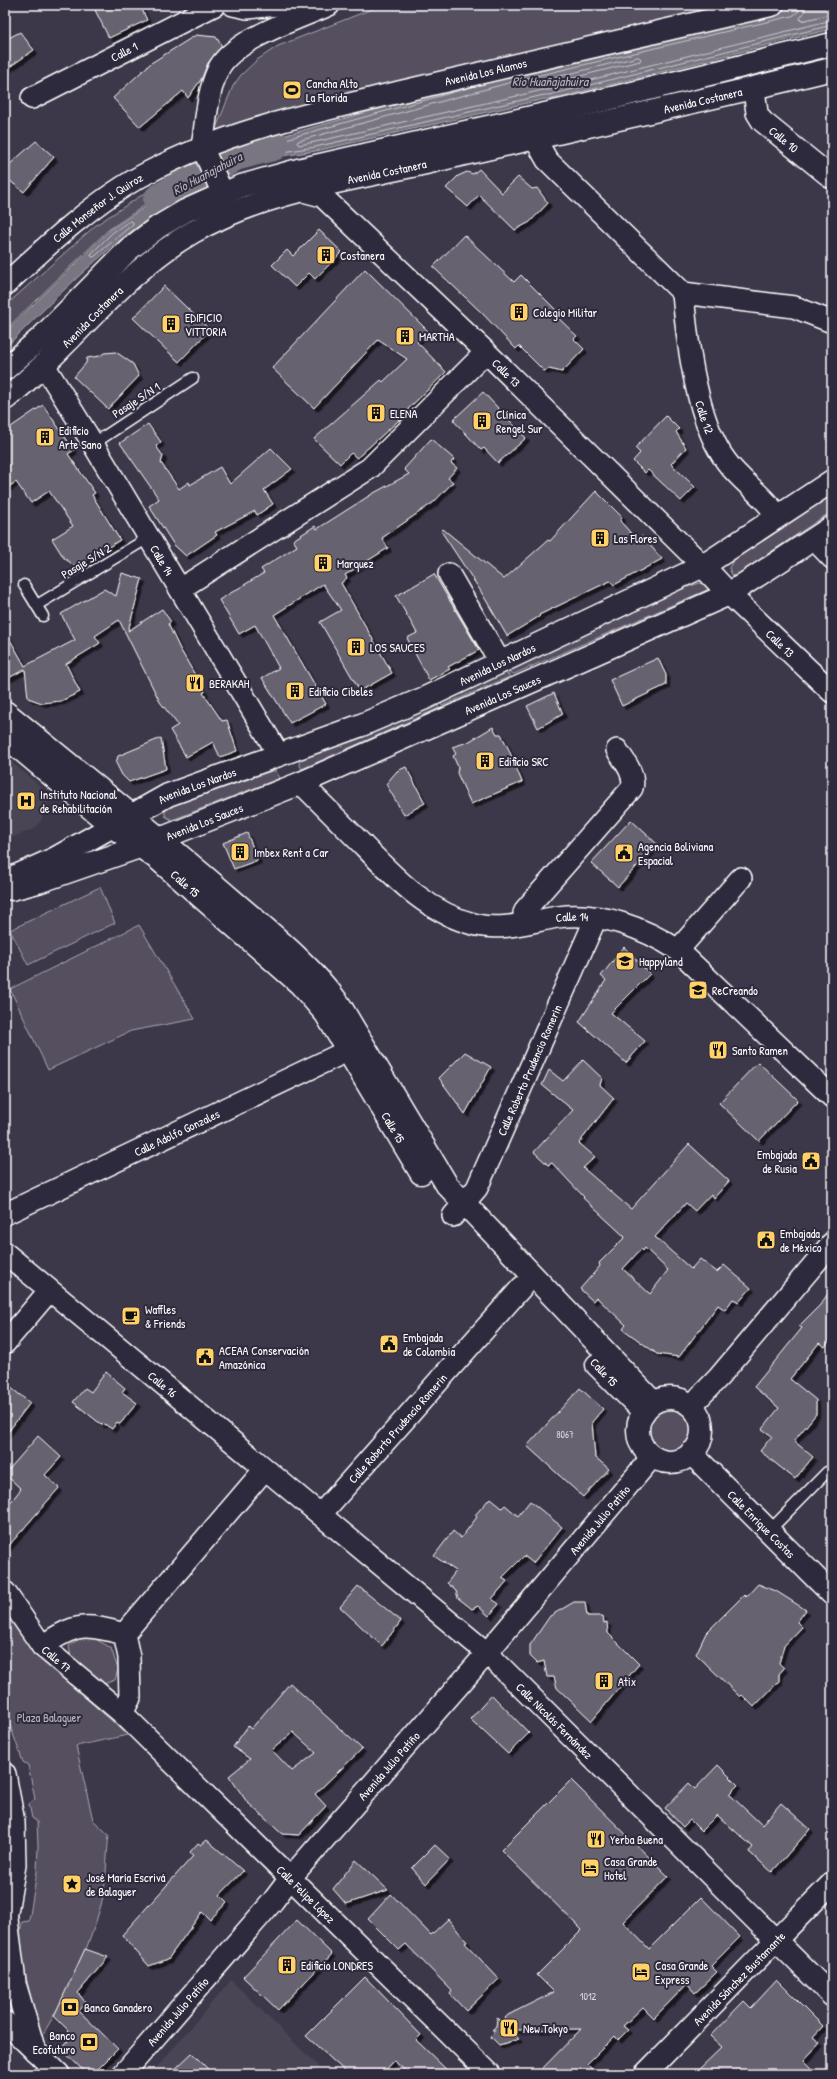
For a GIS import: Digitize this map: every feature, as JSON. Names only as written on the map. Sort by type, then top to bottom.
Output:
[{"type":"street","name":"Calle 1","points":[[32,98],[215,5]]},
{"type":"street","points":[[233,5],[247,8],[278,5]]},
{"type":"street","points":[[281,5],[300,8],[307,15]]},
{"type":"street","points":[[216,179],[212,89],[218,69],[222,63],[244,44],[265,31],[329,5]]},
{"type":"street","name":"Avenida Los Alamos","points":[[216,179],[266,125],[542,57],[773,5]]},
{"type":"street","name":"Avenida Costanera","points":[[216,179],[241,186],[298,170],[531,117],[832,44]]},
{"type":"street","points":[[754,89],[755,78],[761,73],[832,55]]},
{"type":"street","name":"Avenida Costanera","points":[[216,179],[278,197],[832,70]]},
{"type":"street","name":"Calle 10","points":[[754,89],[757,114],[762,122],[832,178]]},
{"type":"street","points":[[531,117],[535,139],[547,160],[683,293],[794,307],[832,322]]},
{"type":"street","points":[[298,170],[303,191]]},
{"type":"street","name":"Calle Monseñor J. Quiroz","points":[[5,285],[48,244],[108,198],[148,172],[216,179]]},
{"type":"street","name":"Avenida Costanera","points":[[5,399],[44,365],[128,281],[164,250],[194,232],[216,179]]},
{"type":"street","name":"Avenida Costanera","points":[[5,369],[42,337],[128,250],[158,227],[185,211],[216,179]]},
{"type":"street","name":"Calle 13","points":[[303,191],[322,196],[486,352],[703,566]]},
{"type":"street","name":"Calle 12","points":[[683,293],[697,388],[703,414],[714,440],[726,462],[771,506],[778,517]]},
{"type":"street","points":[[180,589],[370,468],[486,352]]},
{"type":"street","name":"Calle 14","points":[[44,365],[279,755]]},
{"type":"street","name":"Avenida Los Nardos","points":[[105,830],[168,796],[359,726],[425,698],[703,566],[832,481]]},
{"type":"street","name":"Avenida Los Sauces","points":[[151,842],[301,783],[729,594],[832,527]]},
{"type":"street","points":[[814,539],[832,558]]},
{"type":"street","points":[[703,566],[729,594]]},
{"type":"street","points":[[449,574],[500,662]]},
{"type":"street","name":"Calle 13","points":[[729,594],[832,692]]},
{"type":"street","points":[[5,712],[137,812],[151,842]]},
{"type":"street","points":[[5,736],[105,830],[151,842]]},
{"type":"street","points":[[524,922],[524,913],[526,909],[632,788],[632,774],[617,750]]},
{"type":"street","points":[[279,755],[292,775],[301,783]]},
{"type":"street","name":"Calle 14","points":[[301,783],[394,878],[420,899],[456,919],[479,925],[502,926],[560,917],[596,918],[634,927],[656,936],[678,950],[832,1097]]},
{"type":"street","points":[[5,881],[54,858],[105,830]]},
{"type":"street","points":[[5,891],[38,882],[151,842]]},
{"type":"street","name":"Calle 15","points":[[151,842],[311,971],[339,1004],[354,1047],[424,1178],[459,1210],[649,1407]]},
{"type":"street","points":[[678,950],[741,878]]},
{"type":"street","name":"Calle Roberto Prudencio Romerin","points":[[459,1210],[477,1188],[596,918]]},
{"type":"street","name":"Calle Adolfo Gonzales","points":[[5,1214],[354,1047]]},
{"type":"street","name":"Calle 15","points":[[459,1210],[522,1287],[649,1407]]},
{"type":"street","points":[[692,1406],[719,1377],[832,1243]]},
{"type":"street","name":"Calle 16","points":[[5,1253],[49,1291],[321,1514]]},
{"type":"street","name":"Calle Roberto Prudencio Romerin","points":[[321,1514],[522,1287]]},
{"type":"street","points":[[5,1343],[49,1291]]},
{"type":"street","points":[[674,1398],[692,1406],[701,1424],[695,1448],[675,1461],[666,1462],[652,1457],[644,1449],[638,1431],[639,1422],[649,1407],[665,1399],[674,1398]]},
{"type":"street","name":"Calle Enrique Costas","points":[[695,1448],[773,1527],[832,1594]]},
{"type":"street","name":"Avenida Julio Patiño","points":[[124,2074],[273,1902],[291,1877],[487,1653],[652,1457]]},
{"type":"street","points":[[124,1634],[265,1469]]},
{"type":"street","name":"Calle Nicolás Fernández","points":[[321,1514],[487,1653],[832,1996]]},
{"type":"street","name":"Calle Enrique Costas","points":[[773,1527],[832,1576]]},
{"type":"street","name":"Calle 17","points":[[5,1592],[42,1646],[122,1713]]},
{"type":"street","points":[[42,1646],[62,1632],[83,1626],[98,1627],[124,1634]]},
{"type":"street","points":[[122,1713],[130,1698],[129,1657],[124,1634]]},
{"type":"street","name":"Calle Felipe López","points":[[122,1713],[291,1877],[490,2074]]},
{"type":"street","points":[[5,1774],[14,1822],[15,1865],[6,1921],[14,1995],[5,2006]]},
{"type":"street","name":"Avenida Sánchez Bustamante","points":[[645,2074],[777,1941],[832,1883]]},
{"type":"street","points":[[12,1981],[36,2052]]},
{"type":"street","points":[[5,2022],[59,2074]]},
{"type":"lane","name":"Pasaje S/N 1","points":[[93,444],[193,378]]},
{"type":"lane","name":"Pasaje S/N 2","points":[[37,606],[148,538]]},
{"type":"lane","points":[[24,585],[43,616]]},
{"type":"lane","points":[[773,1527],[827,1472]]},
{"type":"shaded area","name":"Instituto Nacional de Rehabilitación","points":[[5,757],[39,785],[48,804],[41,821],[34,829],[5,840]]},
{"type":"shaded area","points":[[231,1980],[319,2067],[312,2074],[151,2074]]},
{"type":"green space","points":[[382,5],[742,5],[214,133],[233,86],[241,75],[257,60],[278,46]]},
{"type":"green space","points":[[191,169],[193,173],[108,230],[5,330],[5,306],[96,225],[145,193]]},
{"type":"green space","points":[[832,493],[832,511],[735,576],[732,575],[729,568],[738,556]]},
{"type":"green space","points":[[700,583],[707,585],[709,589],[514,674],[504,670],[680,589]]},
{"type":"green space","points":[[501,671],[511,676],[442,706],[439,700]]},
{"type":"green space","points":[[436,701],[439,708],[302,769],[299,764],[300,759]]},
{"type":"green space","points":[[272,771],[276,771],[280,778],[172,820],[165,816],[165,808]]},
{"type":"green space","points":[[100,887],[115,923],[28,965],[10,930]]},
{"type":"green space","points":[[139,925],[195,1019],[131,1031],[48,1070],[10,989]]},
{"type":"green space","points":[[670,1410],[685,1416],[691,1431],[685,1446],[670,1452],[655,1446],[649,1431],[655,1416]]},
{"type":"green space","name":"Plaza Balaguer","points":[[5,1609],[41,1659],[128,1735],[76,1746],[93,1820],[109,1835],[104,1888],[96,1922],[84,1955],[69,1988],[43,2034],[38,2029],[18,1942],[22,1922],[29,1921],[37,1871],[38,1846],[37,1822],[32,1818],[29,1804],[35,1799],[28,1765],[23,1762],[5,1711]]},
{"type":"green space","points":[[80,1638],[94,1638],[111,1648],[118,1669],[115,1680],[104,1684],[71,1657],[69,1646]]},
{"type":"water","name":"Río Huañajahuira","points":[[798,5],[832,5],[832,29],[548,100],[545,99],[316,151],[234,163],[228,151],[479,81]]},
{"type":"water","points":[[195,174],[199,187],[171,203],[120,240],[73,281],[5,348],[5,332],[110,230]]},
{"type":"building","points":[[104,5],[140,5],[147,20],[109,38],[95,10]]},
{"type":"building","points":[[20,32],[34,50],[5,70],[5,40]]},
{"type":"building","points":[[196,35],[216,37],[222,46],[208,63],[202,78],[188,98],[183,91],[140,127],[113,98],[151,63]]},
{"type":"building","points":[[36,141],[54,157],[24,192],[5,177],[5,170]]},
{"type":"building","points":[[479,169],[502,193],[518,177],[532,189],[537,188],[548,203],[530,222],[515,230],[479,195],[468,207],[446,188],[458,176],[467,172],[473,174]]},
{"type":"building","name":"Costanera","points":[[319,230],[342,252],[315,279],[309,273],[295,287],[272,265],[287,250],[293,256]]},
{"type":"building","points":[[464,235],[514,282],[521,275],[556,310],[553,313],[577,336],[574,339],[584,349],[562,372],[549,369],[544,371],[519,346],[516,349],[482,313],[433,267]]},
{"type":"building","points":[[365,269],[428,331],[417,342],[446,372],[408,409],[409,411],[357,458],[351,453],[340,464],[314,439],[381,380],[383,382],[407,359],[378,340],[314,408],[272,368]]},
{"type":"building","name":"EDIFICIO VITTORIA","points":[[164,286],[210,330],[179,362],[133,318]]},
{"type":"building","points":[[116,352],[133,364],[139,376],[108,409],[74,377],[86,363],[87,358],[100,356],[104,353]]},
{"type":"building","name":"Clínica Rengel Sur","points":[[483,392],[526,438],[498,463],[484,448],[481,450],[453,420]]},
{"type":"building","points":[[43,405],[74,450],[68,454],[95,493],[92,495],[120,540],[76,567],[64,558],[52,539],[73,526],[49,491],[31,503],[16,482],[5,489],[5,431]]},
{"type":"building","points":[[666,416],[679,429],[676,432],[686,448],[671,464],[695,487],[681,501],[648,470],[645,473],[633,461],[640,453],[635,448]]},
{"type":"building","points":[[148,424],[161,442],[156,446],[163,456],[161,463],[179,489],[189,482],[190,485],[220,467],[230,484],[271,448],[292,469],[264,490],[273,504],[257,515],[255,511],[215,532],[217,535],[186,556],[174,545],[149,506],[159,499],[120,443]]},
{"type":"building","points":[[431,439],[454,459],[451,463],[457,468],[448,478],[453,482],[434,502],[382,538],[388,548],[345,575],[347,578],[341,583],[392,673],[360,691],[320,622],[341,610],[323,584],[274,615],[326,704],[290,723],[262,678],[279,668],[255,625],[239,634],[219,600],[264,573],[261,569],[297,546],[293,540],[315,526],[317,529],[372,494],[409,474],[404,469]]},
{"type":"building","points":[[596,491],[622,517],[620,521],[637,540],[642,536],[662,559],[614,585],[610,581],[539,615],[540,616],[507,636],[480,590],[441,531],[443,529],[504,579],[548,540],[550,541]]},
{"type":"building","points":[[122,573],[142,579],[128,631],[162,609],[171,622],[168,624],[180,649],[205,692],[203,693],[222,721],[227,720],[237,751],[220,757],[213,742],[186,757],[170,730],[178,725],[160,702],[119,620],[95,636],[100,643],[66,664],[80,692],[61,701],[42,703],[28,698],[25,669],[5,680],[5,631],[25,666],[75,640],[61,614],[104,589],[116,596]]},
{"type":"building","points":[[434,574],[479,650],[448,667],[450,669],[429,680],[407,638],[417,633],[396,596]]},
{"type":"building","points":[[658,658],[666,675],[666,685],[622,706],[610,680]]},
{"type":"building","points":[[554,693],[563,714],[538,728],[527,706]]},
{"type":"building","name":"Edificio SRC","points":[[493,727],[497,734],[501,734],[522,782],[471,804],[457,773],[458,767],[453,756],[456,754],[452,747],[468,742]]},
{"type":"building","points":[[161,738],[166,769],[129,782],[122,775],[116,763],[118,756]]},
{"type":"building","points":[[406,767],[425,803],[404,815],[386,784],[397,771]]},
{"type":"building","name":"Agencia Boliviana Espacial","points":[[631,820],[657,844],[618,887],[591,863]]},
{"type":"building","name":"Imbex Rent a Car","points":[[247,833],[258,860],[234,869],[223,843]]},
{"type":"building","points":[[624,947],[650,974],[611,1013],[645,1041],[626,1063],[579,1022],[606,980],[601,976]]},
{"type":"building","points":[[465,1052],[491,1067],[465,1114],[439,1078]]},
{"type":"building","points":[[583,1060],[602,1078],[600,1085],[614,1098],[579,1143],[595,1157],[583,1168],[631,1209],[689,1144],[729,1181],[714,1198],[711,1194],[695,1211],[686,1203],[655,1237],[691,1269],[700,1259],[717,1272],[724,1265],[751,1288],[739,1302],[733,1299],[725,1310],[718,1305],[679,1357],[657,1354],[623,1329],[626,1325],[596,1297],[593,1301],[580,1289],[600,1266],[599,1263],[625,1237],[583,1198],[584,1197],[552,1163],[548,1165],[534,1152],[573,1110],[542,1085],[549,1070],[563,1081]],"holes":[[[645,1248],[668,1270],[650,1294],[623,1269],[641,1249],[643,1251]]]},
{"type":"building","points":[[758,1062],[798,1100],[759,1141],[719,1103]]},
{"type":"building","points":[[832,1288],[832,1337],[825,1347],[819,1343],[790,1379],[816,1400],[816,1414],[794,1441],[813,1457],[795,1479],[760,1451],[772,1436],[762,1429],[779,1408],[754,1387],[802,1328],[799,1326],[820,1305]]},
{"type":"building","points":[[106,1372],[125,1388],[122,1392],[137,1403],[120,1424],[117,1422],[112,1429],[103,1423],[102,1425],[73,1402],[85,1388],[91,1392]]},
{"type":"building","points":[[5,1383],[30,1403],[5,1436]]},
{"type":"building","points":[[580,1388],[603,1409],[592,1422],[595,1457],[609,1469],[583,1497],[527,1446]]},
{"type":"building","points":[[38,1436],[61,1457],[45,1475],[59,1488],[5,1550],[5,1509],[21,1489],[5,1474]]},
{"type":"building","points":[[490,1498],[502,1508],[505,1505],[518,1516],[530,1501],[562,1527],[533,1563],[524,1556],[502,1578],[507,1581],[492,1599],[499,1604],[489,1616],[478,1606],[472,1609],[458,1598],[456,1591],[447,1583],[456,1571],[434,1556],[453,1531],[461,1538],[477,1517],[475,1515]]},
{"type":"building","points":[[758,1584],[776,1591],[806,1610],[797,1622],[802,1627],[784,1646],[779,1663],[784,1668],[779,1674],[779,1681],[754,1707],[742,1695],[740,1697],[696,1654],[706,1633],[744,1595],[746,1597]]},
{"type":"building","points":[[358,1586],[401,1621],[382,1646],[340,1607]]},
{"type":"building","points":[[574,1602],[585,1602],[587,1616],[603,1616],[604,1623],[607,1622],[608,1633],[639,1664],[592,1721],[557,1688],[554,1677],[547,1677],[544,1661],[537,1663],[530,1656],[530,1645],[550,1616]]},
{"type":"building","points":[[290,1683],[362,1749],[315,1794],[326,1806],[299,1835],[282,1834],[247,1802],[229,1776],[250,1759],[233,1747],[248,1726],[251,1729]],"holes":[[[293,1732],[316,1753],[292,1771],[272,1750]]]},
{"type":"building","points":[[492,1695],[529,1733],[508,1754],[470,1719]]},
{"type":"building","points":[[718,1765],[738,1785],[729,1794],[762,1825],[781,1803],[810,1829],[772,1872],[749,1852],[753,1847],[717,1815],[701,1831],[690,1820],[683,1827],[665,1808],[689,1783],[695,1789]]},
{"type":"building","points":[[571,1780],[668,1876],[623,1922],[649,1949],[701,1897],[740,1937],[711,1966],[717,1972],[695,1993],[687,1984],[654,2018],[643,2007],[623,2026],[628,2030],[618,2040],[615,2036],[587,2064],[597,2074],[537,2074],[581,2029],[510,2030],[519,2039],[499,2045],[491,2037],[495,2030],[492,2030],[496,2026],[497,2018],[501,2022],[508,2015],[554,1992],[537,1975],[582,1930],[501,1850]]},
{"type":"building","points":[[207,1840],[243,1871],[220,1895],[227,1902],[210,1920],[202,1912],[168,1959],[149,1966],[122,1935],[193,1856],[190,1852],[198,1843],[201,1845]]},
{"type":"building","points":[[435,1845],[450,1859],[426,1884],[412,1868]]},
{"type":"building","points":[[356,1860],[388,1890],[346,1904],[333,1889]]},
{"type":"building","points":[[391,1894],[431,1935],[448,1919],[467,1942],[465,1943],[499,1979],[466,2011],[450,1994],[452,1991],[406,1944],[399,1950],[368,1919]]},
{"type":"building","name":"Edificio LONDRES","points":[[297,1920],[332,1954],[278,2010],[243,1977]]},
{"type":"building","points":[[85,1949],[108,1957],[78,1993],[86,2003],[79,2011],[118,2049],[94,2073],[85,2072],[61,2049],[73,2035],[54,2016]]},
{"type":"building","points":[[365,1977],[421,2035],[416,2040],[451,2074],[409,2074],[394,2061],[382,2074],[348,2074],[306,2036]]},
{"type":"building","points":[[777,1980],[823,2026],[813,2037],[820,2043],[804,2060],[818,2074],[694,2074],[722,2047],[710,2036],[744,2001],[751,2008]]},
{"type":"building","points":[[192,2053],[213,2074],[170,2074]]},
{"type":"waterway","name":"Río Huañajahuira","points":[[159,200],[235,155],[273,145]]},
{"type":"place","name":"Cancha Alto La Florida","points":[[292,90]]},
{"type":"place","name":"Costanera","points":[[326,255]]},
{"type":"place","name":"Colegio Militar","points":[[519,312]]},
{"type":"place","name":"EDIFICIO VITTORIA","points":[[171,324]]},
{"type":"place","name":"MARTHA","points":[[405,336]]},
{"type":"place","name":"ELENA","points":[[376,413]]},
{"type":"place","name":"Clínica Rengel Sur","points":[[482,421]]},
{"type":"place","name":"Edificio Arte Sano","points":[[45,437]]},
{"type":"place","name":"Las Flores","points":[[600,538]]},
{"type":"place","name":"Marquez","points":[[323,563]]},
{"type":"place","name":"LOS SAUCES","points":[[356,647]]},
{"type":"place","name":"BERAKAH","points":[[195,683]]},
{"type":"place","name":"Edificio Cibeles","points":[[295,691]]},
{"type":"place","name":"Edificio SRC","points":[[485,761]]},
{"type":"place","name":"Instituto Nacional de Rehabilitación","points":[[26,801]]},
{"type":"place","name":"Imbex Rent a Car","points":[[240,852]]},
{"type":"place","name":"Agencia Boliviana Espacial","points":[[624,853]]},
{"type":"place","name":"Happyland","points":[[625,961]]},
{"type":"place","name":"ReCreando","points":[[698,990]]},
{"type":"place","name":"Santo Ramen","points":[[718,1050]]},
{"type":"place","name":"Embajada de Rusia","points":[[811,1161]]},
{"type":"place","name":"Embajada de México","points":[[766,1240]]},
{"type":"place","name":"Waffles & Friends","points":[[131,1316]]},
{"type":"place","name":"Embajada de Colombia","points":[[389,1344]]},
{"type":"place","name":"ACEAA Conservación Amazónica","points":[[205,1357]]},
{"type":"place","name":"Atix","points":[[604,1681]]},
{"type":"place","name":"Yerba Buena","points":[[596,1839]]},
{"type":"place","name":"Casa Grande Hotel","points":[[590,1868]]},
{"type":"place","name":"José María Escrivá de Balaguer","points":[[72,1884]]},
{"type":"place","name":"Edificio LONDRES","points":[[287,1965]]},
{"type":"place","name":"Casa Grande Express","points":[[641,1972]]},
{"type":"place","name":"Banco Ganadero","points":[[70,2007]]},
{"type":"place","name":"New Tokyo","points":[[509,2028]]},
{"type":"place","name":"Banco Ecofuturo","points":[[89,2042]]}]
